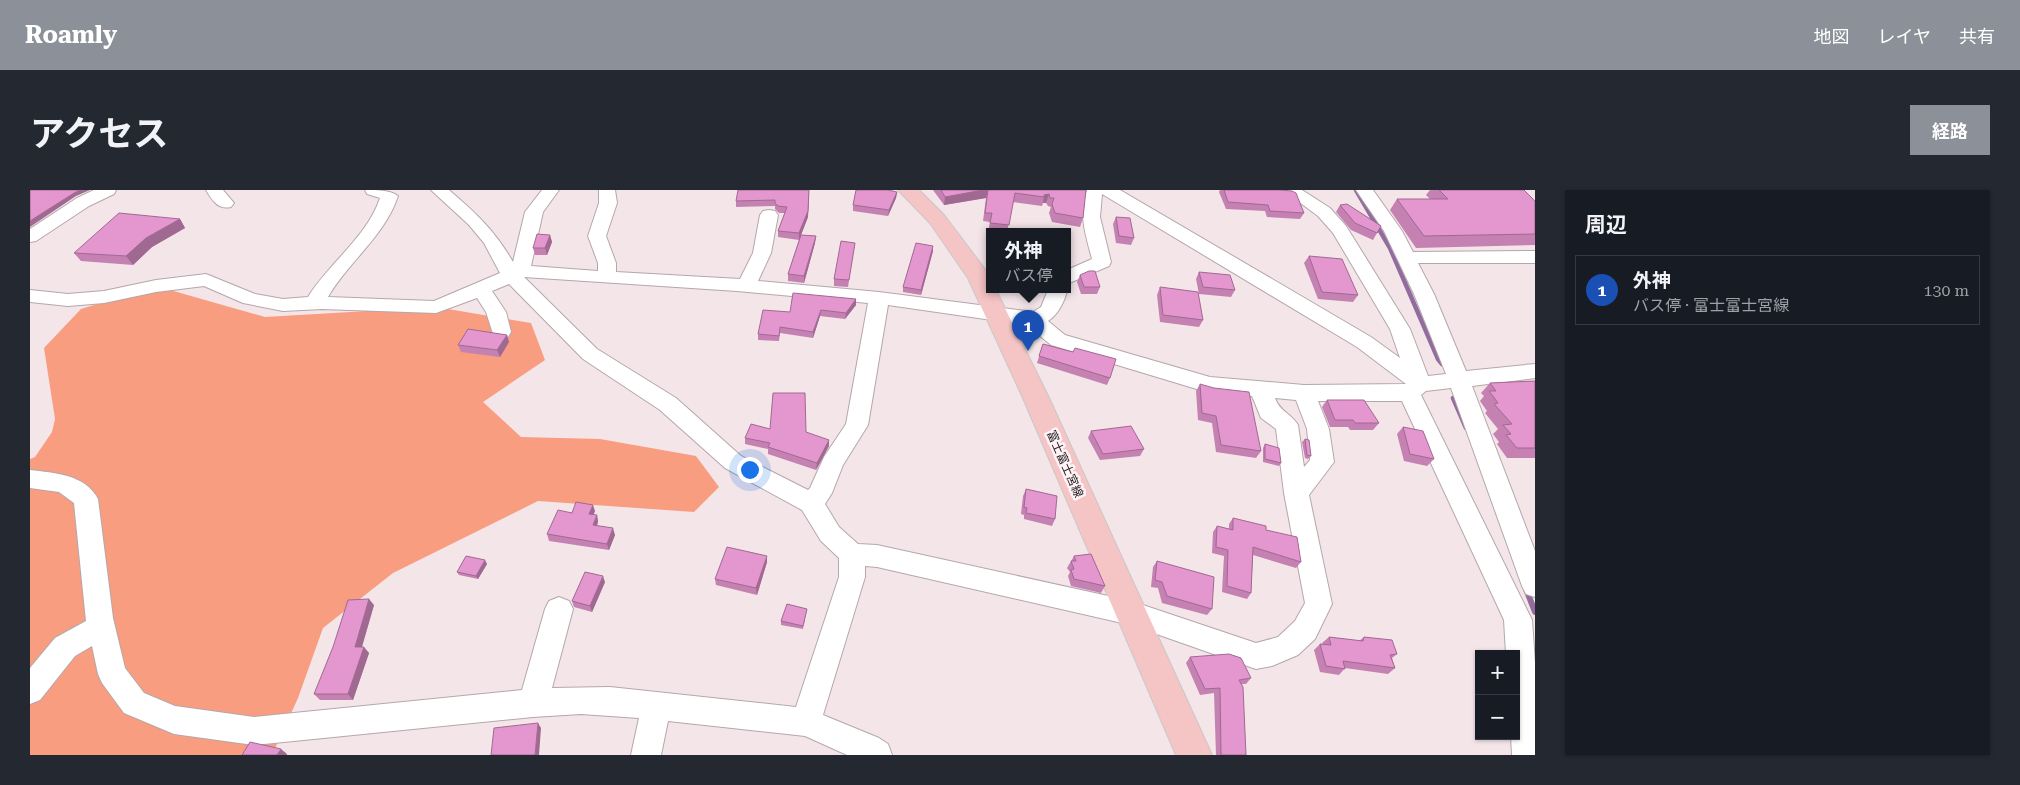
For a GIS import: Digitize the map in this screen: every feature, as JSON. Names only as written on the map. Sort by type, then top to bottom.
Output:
[{"type":"main road","name":"富士富士宮線","points":[[908,190],[937,219],[980,277],[986,289]]},
{"type":"main road","name":"富士富士宮線","points":[[988,293],[1194,755]]},
{"type":"street","points":[[75,190],[102,192]]},
{"type":"street","points":[[315,303],[331,277],[344,265],[384,210],[389,196],[372,190]]},
{"type":"street","points":[[439,190],[475,221],[516,273],[590,354],[668,404],[733,462],[811,503],[830,534],[852,554],[877,556],[1131,613],[1256,656],[1272,654],[1288,646],[1305,630],[1319,604],[1296,493],[1287,425],[1269,412],[1261,390]]},
{"type":"street","points":[[516,273],[534,212],[550,190]]},
{"type":"street","points":[[607,190],[608,204],[597,236],[607,263],[607,277]]},
{"type":"street","points":[[1071,275],[1102,262],[1089,212],[1094,190]]},
{"type":"street","points":[[1108,190],[1364,342],[1414,388]]},
{"type":"street","points":[[1291,190],[1324,212],[1340,230],[1400,329],[1414,388],[1518,620],[1527,755]]},
{"type":"street","points":[[1364,190],[1393,231],[1424,294],[1459,380],[1534,578]]},
{"type":"street","points":[[30,237],[102,192]]},
{"type":"street","points":[[746,286],[762,253],[769,215]]},
{"type":"street","points":[[1406,258],[1535,257]]},
{"type":"street","points":[[30,296],[68,300],[104,297],[156,286],[206,280],[250,299],[283,305],[315,303],[436,307],[516,273],[746,286],[879,298],[1033,319],[1042,317],[1051,310],[1057,293]]},
{"type":"street","points":[[481,289],[496,312],[501,332]]},
{"type":"street","points":[[811,503],[820,493],[832,463],[857,425],[879,298]]},
{"type":"street","points":[[1033,319],[1058,340],[1210,385],[1304,393],[1414,388],[1459,380],[1535,371]]},
{"type":"street","points":[[1296,493],[1322,462],[1318,430],[1304,393]]},
{"type":"street","points":[[30,479],[65,484],[86,499],[101,627],[112,674],[134,703],[174,720],[254,731],[581,700],[806,722],[868,749],[877,755]]},
{"type":"street","points":[[806,722],[852,577],[852,554]]},
{"type":"street","points":[[534,703],[558,609]]},
{"type":"street","points":[[30,690],[65,647],[101,627]]},
{"type":"street","points":[[646,755],[657,706]]},
{"type":"shaded area","points":[[156,286],[265,317],[436,307],[531,323],[545,360],[483,402],[521,437],[600,439],[696,456],[719,487],[694,512],[538,501],[393,573],[323,628],[298,698],[272,755],[30,755],[30,459],[35,457],[52,432],[55,419],[44,348],[81,309]]},
{"type":"building","points":[[30,190],[80,190],[30,221]]},
{"type":"building","points":[[738,190],[809,190],[808,211],[799,233],[778,231],[787,207],[778,206],[775,200],[736,201]]},
{"type":"building","points":[[856,190],[888,190],[897,192],[889,210],[853,205]]},
{"type":"building","points":[[941,190],[983,190],[945,197]]},
{"type":"building","points":[[988,190],[1086,190],[1083,218],[1055,213],[1052,204],[1054,198],[1050,198],[1049,194],[1044,195],[1044,197],[1015,193],[1009,225],[990,223],[992,213],[985,213]]},
{"type":"building","points":[[1224,190],[1292,191],[1296,193],[1304,213],[1270,211],[1268,205],[1228,202]]},
{"type":"building","points":[[1439,190],[1524,190],[1535,201],[1535,234],[1424,236],[1397,199],[1448,199]]},
{"type":"building","points":[[1347,204],[1381,226],[1377,233],[1355,223],[1340,205]]},
{"type":"building","points":[[119,213],[180,219],[146,238],[126,256],[74,253]]},
{"type":"building","points":[[1116,217],[1130,218],[1134,238],[1119,236]]},
{"type":"building","points":[[537,234],[550,235],[545,248],[533,248]]},
{"type":"building","points":[[801,235],[816,236],[804,276],[788,274]]},
{"type":"building","points":[[841,241],[855,243],[849,280],[834,279]]},
{"type":"building","points":[[916,243],[933,246],[921,290],[903,287]]},
{"type":"building","points":[[1309,256],[1342,259],[1358,295],[1322,292]]},
{"type":"building","points":[[1089,271],[1095,271],[1100,287],[1084,287],[1080,275]]},
{"type":"building","points":[[1199,272],[1230,275],[1235,290],[1203,287]]},
{"type":"building","points":[[1160,287],[1198,292],[1203,320],[1163,315]]},
{"type":"building","points":[[793,293],[856,299],[846,313],[821,310],[813,332],[780,327],[779,336],[758,334],[763,310],[790,312]]},
{"type":"building","points":[[468,329],[507,335],[497,350],[458,345]]},
{"type":"building","points":[[1043,344],[1073,352],[1075,348],[1116,359],[1110,378],[1039,356]]},
{"type":"building","points":[[1535,381],[1535,448],[1517,448],[1506,435],[1511,434],[1503,425],[1512,424],[1494,404],[1498,403],[1489,391],[1496,391],[1490,383]]},
{"type":"building","points":[[1200,384],[1214,388],[1249,392],[1261,451],[1221,445],[1216,416],[1202,413]]},
{"type":"building","points":[[773,393],[805,393],[806,432],[829,440],[817,463],[768,447],[770,443],[745,438],[751,424],[770,429]]},
{"type":"building","points":[[1327,400],[1364,400],[1379,423],[1355,423],[1353,420],[1335,420]]},
{"type":"building","points":[[1131,426],[1144,449],[1103,454],[1091,431]]},
{"type":"building","points":[[1403,427],[1423,431],[1434,459],[1410,454]]},
{"type":"building","points":[[1305,439],[1309,440],[1311,456],[1307,455]]},
{"type":"building","points":[[1265,444],[1279,448],[1281,463],[1265,459]]},
{"type":"building","points":[[1026,489],[1057,496],[1055,519],[1026,513],[1027,508],[1024,507]]},
{"type":"building","points":[[576,502],[593,505],[589,514],[597,515],[593,525],[613,528],[607,544],[547,534],[558,510],[572,513]]},
{"type":"building","points":[[1233,518],[1266,526],[1266,530],[1297,537],[1301,562],[1253,547],[1251,593],[1227,586],[1228,550],[1216,547],[1217,526],[1233,530]]},
{"type":"building","points":[[727,547],[767,556],[756,588],[715,579]]},
{"type":"building","points":[[1091,554],[1105,586],[1074,579],[1071,570],[1074,569],[1071,561],[1076,561],[1074,556]]},
{"type":"building","points":[[466,556],[485,560],[476,576],[457,572]]},
{"type":"building","points":[[1157,561],[1214,577],[1212,609],[1167,596],[1162,582],[1155,580]]},
{"type":"building","points":[[585,572],[603,576],[590,606],[572,601]]},
{"type":"building","points":[[369,599],[355,647],[364,647],[348,694],[314,694],[333,647],[348,600]]},
{"type":"building","points":[[787,604],[807,609],[803,626],[781,621]]},
{"type":"building","points":[[1329,637],[1363,641],[1364,637],[1392,640],[1397,654],[1390,655],[1395,668],[1343,661],[1345,669],[1326,666],[1320,644],[1331,645]]},
{"type":"building","points":[[1229,654],[1241,658],[1251,678],[1239,680],[1243,687],[1246,755],[1221,755],[1220,688],[1205,689],[1190,657]]},
{"type":"building","points":[[538,723],[535,755],[491,755],[494,728]]},
{"type":"building","points":[[250,742],[281,749],[277,755],[242,755]]},
{"type":"waterway","points":[[1356,190],[1390,248],[1438,359],[1442,364]]},
{"type":"waterway","points":[[1453,398],[1466,428]]},
{"type":"waterway","points":[[1526,589],[1535,612]]},
{"type":"place","name":"外神","points":[[1028,351]]}]
